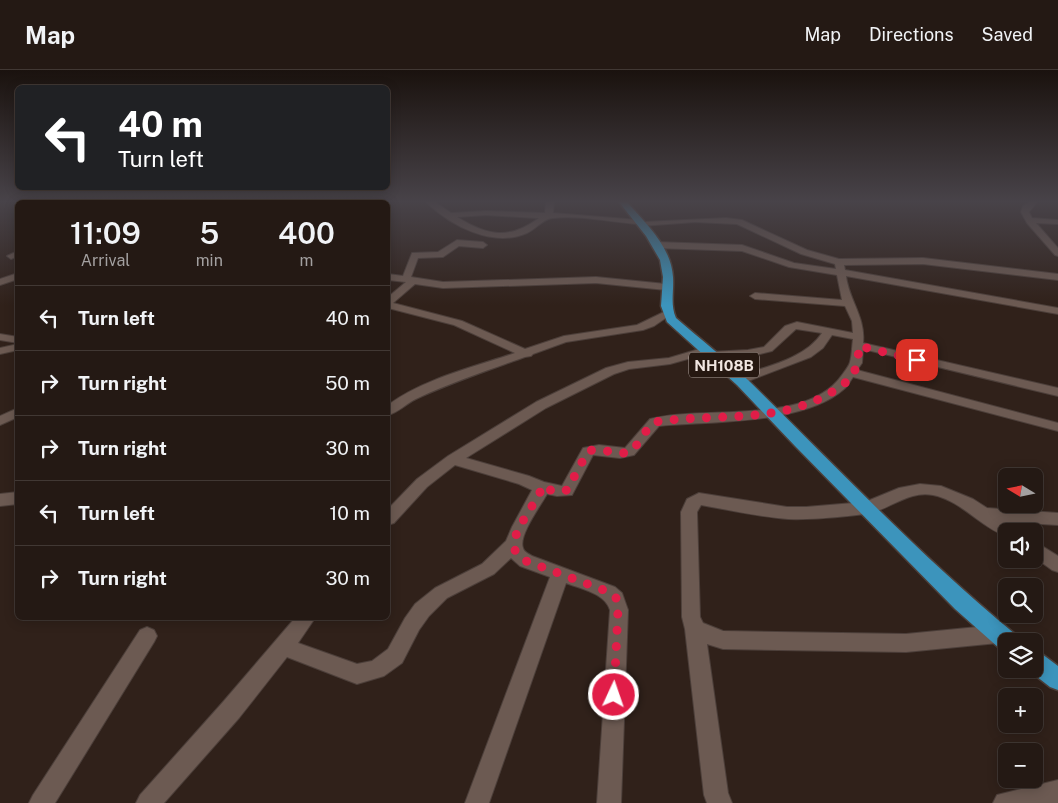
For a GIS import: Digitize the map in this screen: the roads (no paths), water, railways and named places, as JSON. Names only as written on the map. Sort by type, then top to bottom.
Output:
[{"type":"highway","points":[[650,236],[663,256],[668,272],[665,296],[668,313]]},
{"type":"highway","name":"NH108B","points":[[668,313],[678,327],[710,352],[740,380],[962,603],[998,634]]},
{"type":"highway","points":[[1043,668],[1058,679]]},
{"type":"street","points":[[768,236],[804,252],[839,262],[923,262],[1058,277]]},
{"type":"street","points":[[1044,236],[1058,253]]},
{"type":"street","points":[[390,302],[409,280],[415,255],[440,255],[457,243],[483,245]]},
{"type":"street","points":[[656,245],[742,248],[761,252],[792,265],[842,272],[1058,312]]},
{"type":"street","points":[[454,459],[557,492],[567,490],[588,451],[600,449],[628,452],[632,450],[646,430],[655,422],[772,414],[802,407],[817,400],[837,389],[853,373],[857,363],[858,324],[843,290],[842,272],[839,262]]},
{"type":"street","points":[[0,282],[15,277]]},
{"type":"street","points":[[390,277],[424,284],[452,285],[604,280],[666,287]]},
{"type":"street","points":[[755,296],[848,303]]},
{"type":"street","points":[[390,305],[458,323],[527,354]]},
{"type":"street","points":[[390,410],[404,399],[440,384],[573,337],[646,326],[668,313]]},
{"type":"street","points":[[390,517],[422,483],[454,459],[541,405],[610,371],[628,366],[710,352],[764,350],[775,344],[787,328],[792,326],[804,326],[829,331],[859,341],[1058,392]]},
{"type":"street","points":[[740,380],[807,355],[819,346],[829,331]]},
{"type":"street","points":[[0,337],[15,340]]},
{"type":"street","points":[[0,351],[15,348]]},
{"type":"street","points":[[853,373],[1058,427]]},
{"type":"street","points":[[0,421],[15,414]]},
{"type":"street","points":[[282,646],[357,674],[377,669],[395,656],[417,617],[441,593],[488,568],[513,545],[515,536],[540,493],[540,487]]},
{"type":"street","points":[[720,803],[716,795],[695,629],[691,617],[689,512],[693,503],[699,499],[709,499],[787,513],[867,508],[904,492],[920,489],[936,490],[968,503],[998,524]]},
{"type":"street","points":[[0,500],[15,498]]},
{"type":"street","points":[[984,514],[1058,519]]},
{"type":"street","points":[[513,545],[517,554],[526,561],[609,592],[616,598],[618,610],[609,803]]},
{"type":"street","points":[[1043,554],[1058,565]]},
{"type":"street","points":[[477,803],[560,574]]},
{"type":"street","points":[[148,803],[231,710],[304,620]]},
{"type":"street","points":[[695,629],[706,635],[723,640],[906,643],[998,638]]},
{"type":"street","points":[[41,803],[147,636]]},
{"type":"street","points":[[1005,803],[1058,792]]}]
